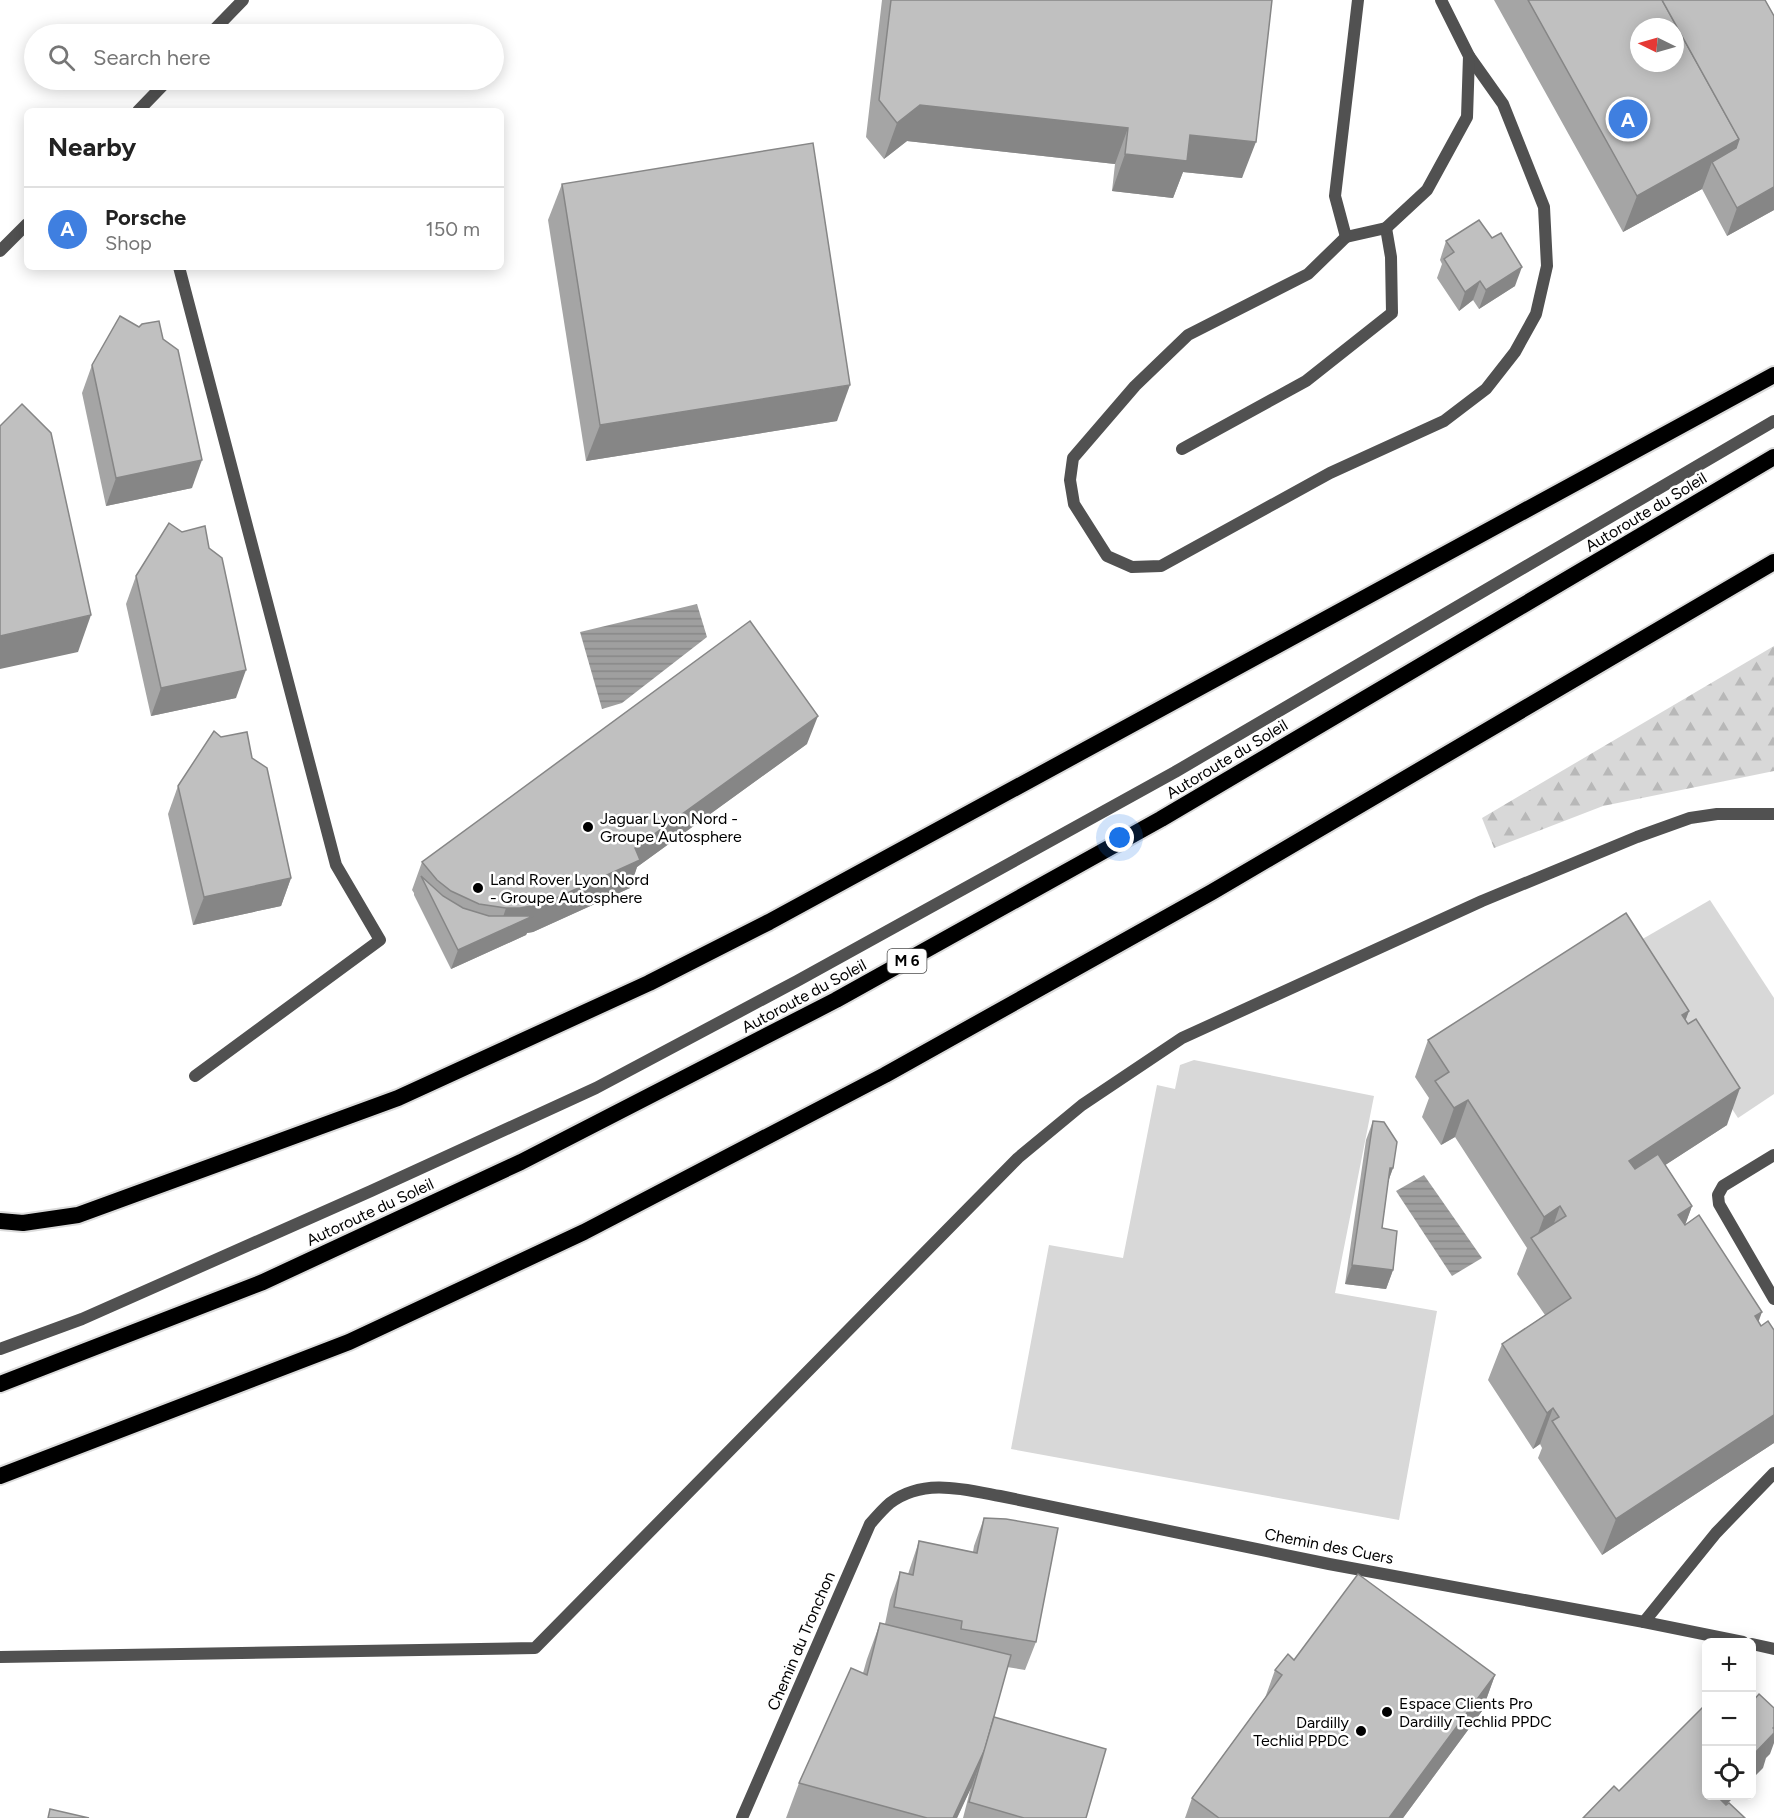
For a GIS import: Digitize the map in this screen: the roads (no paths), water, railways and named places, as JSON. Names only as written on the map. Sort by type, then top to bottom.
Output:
[{"type":"highway","points":[[0,1221],[23,1223],[78,1215],[398,1098],[649,983],[769,922],[1774,375]]},
{"type":"highway","name":"Autoroute du Soleil","points":[[0,1384],[263,1282],[521,1161],[836,1000],[1161,819],[1774,457]]},
{"type":"highway","points":[[0,1476],[349,1342],[584,1232],[885,1075],[1212,892],[1774,562]]},
{"type":"street","points":[[220,24],[243,0]]},
{"type":"street","points":[[1346,237],[1335,196],[1358,0]]},
{"type":"street","points":[[1441,0],[1469,56],[1503,104],[1544,207],[1546,266],[1536,314],[1515,352],[1486,389],[1444,421],[1330,473],[1161,566],[1132,567],[1107,556],[1074,504],[1070,480],[1073,458],[1135,386],[1188,335],[1308,274],[1346,237],[1386,228],[1427,190],[1467,117],[1469,56]]},
{"type":"street","points":[[141,108],[158,90]]},
{"type":"street","points":[[0,251],[24,227]]},
{"type":"street","points":[[1182,449],[1306,381],[1392,313],[1391,257],[1386,228]]},
{"type":"street","points":[[180,270],[336,864],[380,940],[195,1076]]},
{"type":"street","points":[[0,1349],[93,1315],[596,1088],[807,975],[1175,772],[1774,421]]},
{"type":"street","points":[[0,1657],[536,1648],[1018,1158],[1082,1105],[1182,1038],[1493,896],[1637,837],[1690,818],[1717,814],[1774,814]]},
{"type":"street","points":[[1774,1155],[1723,1186],[1718,1195],[1719,1204],[1774,1299]]},
{"type":"street","points":[[1644,1622],[1716,1533],[1774,1473]]},
{"type":"street","name":"Chemin des Cuers","points":[[909,1491],[952,1488],[1329,1564],[1723,1638]]},
{"type":"street","name":"Chemin du Tronchon","points":[[742,1818],[870,1524],[888,1504],[909,1491]]},
{"type":"street","points":[[1756,1645],[1774,1649]]},
{"type":"place","name":"Porsche","points":[[1628,119]]},
{"type":"place","name":"Jaguar Lyon Nord - Groupe Autosphere","points":[[588,827]]},
{"type":"place","name":"Land Rover Lyon Nord - Groupe Autosphere","points":[[478,888]]},
{"type":"place","name":"Espace Clients Pro Dardilly Techlid PPDC","points":[[1387,1712]]},
{"type":"place","name":"Dardilly Techlid PPDC","points":[[1361,1731]]}]
